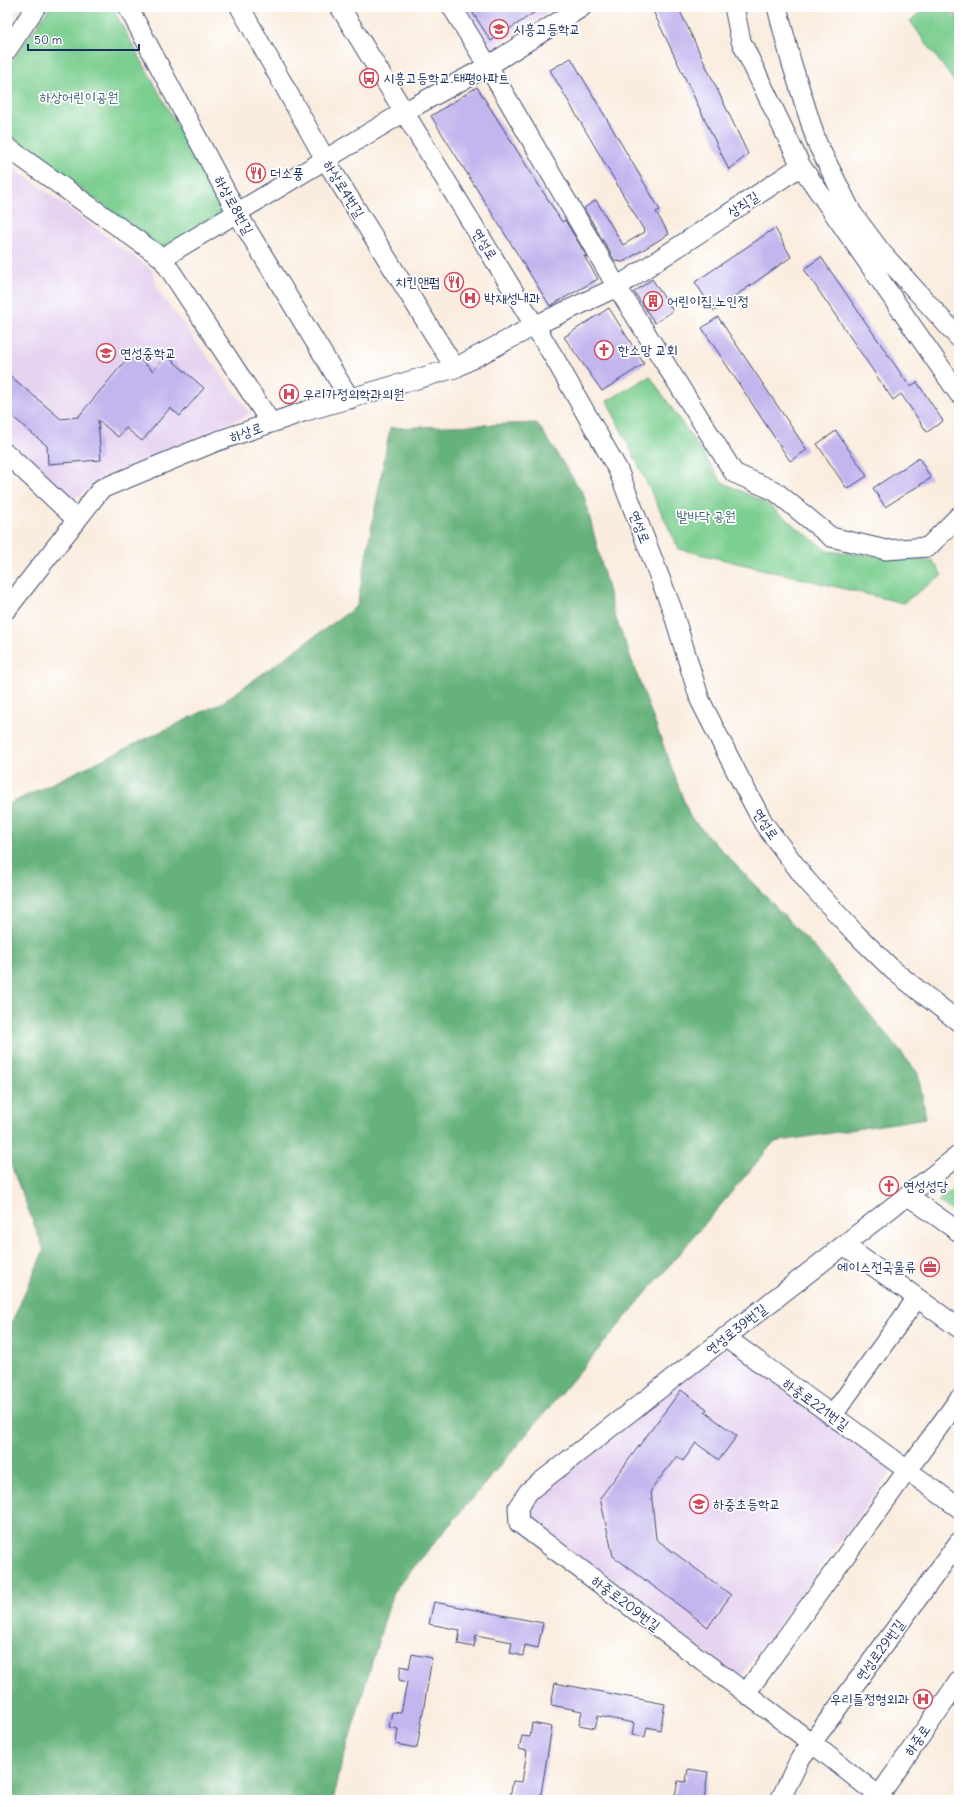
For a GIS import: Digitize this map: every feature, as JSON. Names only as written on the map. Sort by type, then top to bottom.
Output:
[{"type":"street","points":[[7,50],[36,7]]},
{"type":"street","name":"하상로8번길","points":[[128,7],[237,212],[350,399]]},
{"type":"street","name":"하상로4번길","points":[[240,7],[325,159],[455,368]]},
{"type":"street","name":"연성로","points":[[340,7],[555,359],[618,470],[672,609],[700,700],[764,824],[807,881],[859,936],[894,971],[959,1022]]},
{"type":"street","points":[[452,7],[617,287],[734,473],[775,491],[831,537],[886,550],[928,547],[959,516]]},
{"type":"street","points":[[162,258],[404,112],[488,66],[582,7]]},
{"type":"street","points":[[734,7],[741,41],[801,166],[959,394]]},
{"type":"street","points":[[777,7],[791,61],[817,143],[852,213],[882,253],[959,338]]},
{"type":"street","points":[[7,147],[162,258],[271,423]]},
{"type":"street","name":"상직길","points":[[534,326],[617,287],[801,166]]},
{"type":"street","name":"하상로","points":[[7,609],[101,489],[215,442],[271,423],[455,368],[534,326]]},
{"type":"street","points":[[7,454],[77,520]]},
{"type":"street","name":"연성로39번길","points":[[518,1507],[529,1490],[959,1155]]},
{"type":"street","points":[[907,1195],[959,1232]]},
{"type":"street","points":[[844,1245],[959,1328]]},
{"type":"street","points":[[832,1416],[917,1298]]},
{"type":"street","name":"하중로221번길","points":[[725,1337],[959,1508]]},
{"type":"street","points":[[746,1693],[959,1399]]},
{"type":"street","name":"하중로209번길","points":[[518,1507],[520,1523],[746,1693],[812,1744],[879,1799]]},
{"type":"street","name":"연성로29번길","points":[[780,1800],[800,1759],[959,1542]]},
{"type":"street","name":"하중로","points":[[879,1799],[959,1681]]},
{"type":"shaded area","name":"시흥고등학교","points":[[463,7],[559,7],[488,50]]},
{"type":"shaded area","name":"연성중학교","points":[[7,163],[152,270],[159,292],[251,414],[106,476],[73,500],[7,438]]},
{"type":"shaded area","name":"하중초등학교","points":[[728,1346],[893,1469],[739,1679],[527,1518],[525,1514],[536,1494]]},
{"type":"green space","name":"하상어린이공원","points":[[50,7],[112,7],[224,211],[163,249],[7,134],[7,68]]},
{"type":"green space","points":[[926,7],[959,7],[959,88],[910,21]]},
{"type":"green space","name":"발바닥 공원","points":[[650,376],[722,482],[766,503],[827,551],[933,561],[942,575],[903,603],[679,549],[607,401]]},
{"type":"green space","points":[[537,423],[584,495],[614,613],[690,817],[816,949],[918,1073],[926,1118],[774,1142],[393,1592],[336,1783],[334,1800],[7,1800],[7,1333],[44,1250],[7,1155],[7,805],[223,702],[357,606],[390,428]]},
{"type":"green space","points":[[959,1184],[959,1216],[938,1201]]},
{"type":"building","name":"시흥고등학교","points":[[469,7],[543,7],[491,41]]},
{"type":"building","points":[[651,7],[678,7],[748,154],[729,170]]},
{"type":"building","points":[[571,58],[660,210],[656,212],[669,234],[623,262],[615,261],[584,208],[596,200],[623,245],[645,232],[550,70]]},
{"type":"building","points":[[477,87],[562,222],[565,220],[598,279],[550,306],[431,116]]},
{"type":"building","points":[[775,228],[791,257],[714,311],[695,282]]},
{"type":"building","points":[[821,257],[910,387],[917,382],[943,421],[927,432],[901,394],[893,400],[804,269]]},
{"type":"building","name":"어린이집.노인정","points":[[652,279],[673,311],[655,323],[634,292]]},
{"type":"building","name":"한소망 교회","points":[[609,308],[644,364],[602,391],[564,337]]},
{"type":"building","points":[[718,317],[807,450],[790,461],[702,328]]},
{"type":"building","name":"연성중학교","points":[[132,353],[153,371],[166,355],[204,388],[180,416],[170,408],[142,441],[126,428],[118,437],[98,420],[101,460],[48,464],[47,446],[7,412],[7,373],[61,419],[78,417]]},
{"type":"building","points":[[836,431],[867,476],[847,489],[817,444]]},
{"type":"building","points":[[919,458],[931,478],[885,507],[873,488]]},
{"type":"building","points":[[681,1390],[707,1409],[705,1412],[737,1436],[719,1460],[696,1443],[683,1461],[677,1456],[651,1490],[656,1539],[731,1595],[708,1627],[613,1556],[600,1498]]},
{"type":"building","points":[[434,1602],[543,1623],[538,1648],[525,1645],[523,1656],[510,1653],[512,1642],[476,1635],[474,1647],[458,1644],[460,1630],[429,1624]]},
{"type":"building","points":[[412,1654],[432,1658],[417,1748],[396,1744],[398,1729],[389,1727],[392,1712],[401,1713],[407,1682],[399,1680],[401,1666],[409,1668]]},
{"type":"building","points":[[555,1683],[665,1704],[660,1730],[647,1727],[645,1737],[632,1735],[634,1723],[598,1716],[595,1728],[579,1725],[582,1711],[551,1705]]},
{"type":"building","points":[[532,1723],[552,1727],[540,1800],[519,1800],[519,1798],[510,1797],[513,1781],[522,1782],[527,1751],[519,1749],[522,1736],[530,1737]]},
{"type":"building","points":[[688,1769],[708,1772],[704,1800],[682,1800],[683,1796],[675,1795],[678,1781],[686,1782]]},
{"type":"tunnel","points":[[956,7],[959,11]]},
{"type":"place","name":"시흥고등학교","points":[[499,29]]},
{"type":"place","name":"시흥고등학교.태평아파트","points":[[369,78]]},
{"type":"place","name":"더소풍","points":[[256,173]]},
{"type":"place","name":"치킨앤펍","points":[[454,282]]},
{"type":"place","name":"박재성내과","points":[[470,298]]},
{"type":"place","name":"어린이집.노인정","points":[[653,301]]},
{"type":"place","name":"한소망 교회","points":[[604,350]]},
{"type":"place","name":"연성중학교","points":[[106,353]]},
{"type":"place","name":"우리가정의학과의원","points":[[289,394]]},
{"type":"place","name":"연성성당","points":[[889,1186]]},
{"type":"place","name":"에이스전국물류","points":[[930,1267]]},
{"type":"place","name":"하중초등학교","points":[[699,1504]]},
{"type":"place","name":"우리들정형외과","points":[[923,1699]]}]
